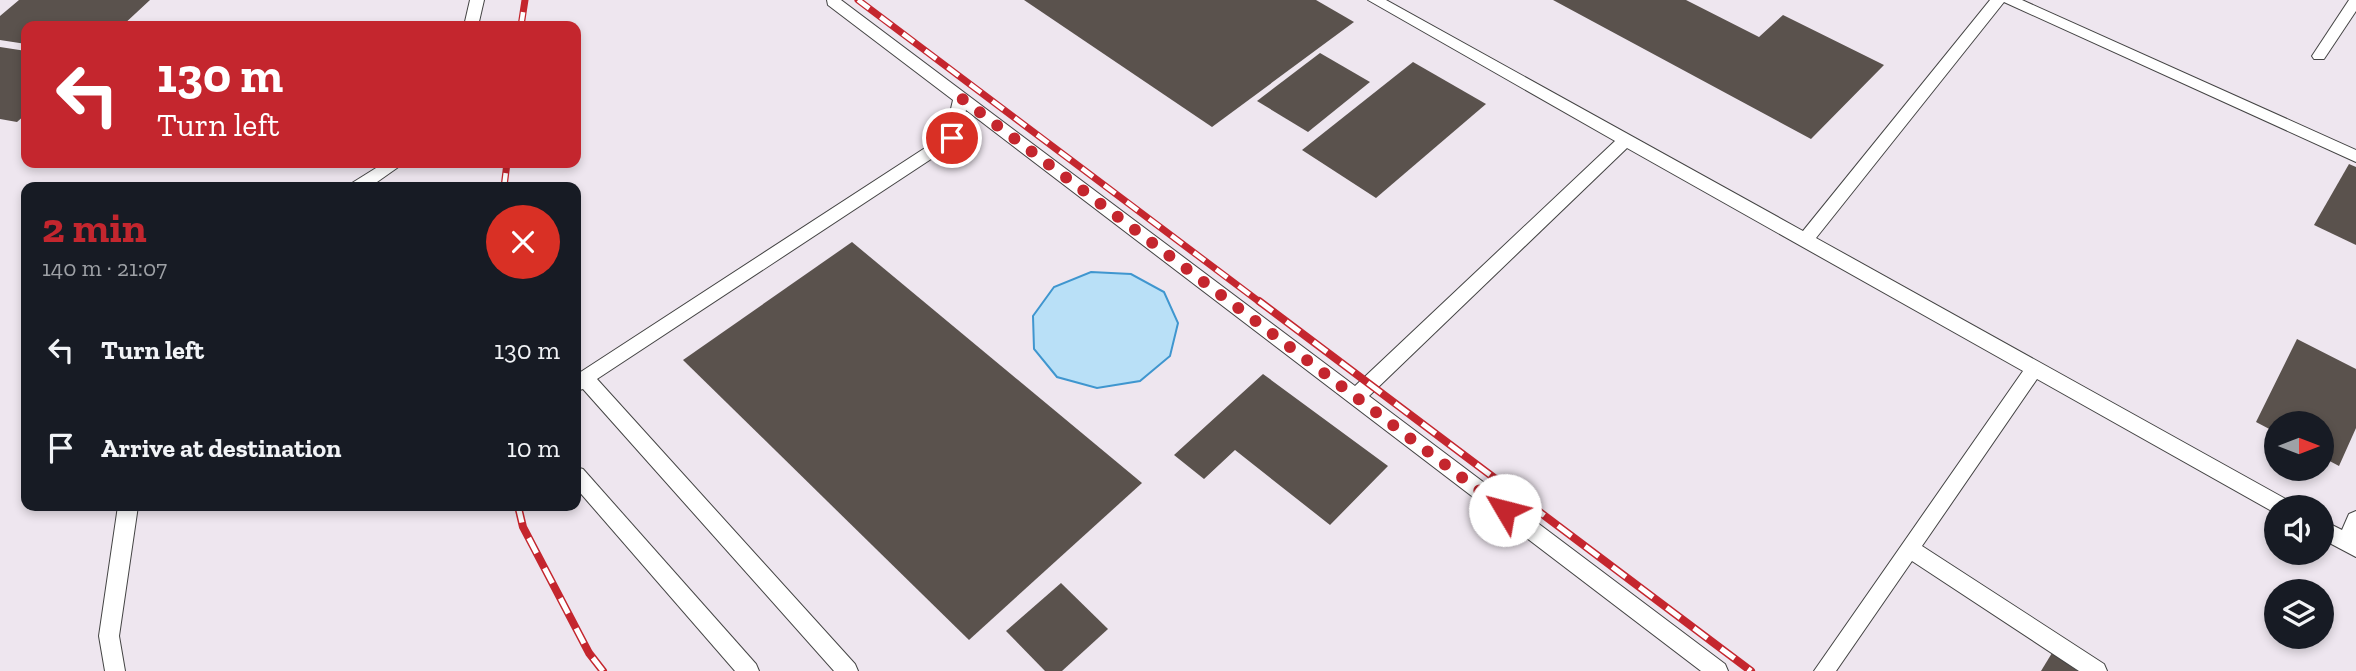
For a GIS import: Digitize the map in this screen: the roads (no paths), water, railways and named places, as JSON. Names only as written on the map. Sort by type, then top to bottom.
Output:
[{"type":"lane","points":[[472,21],[477,0]]},
{"type":"lane","points":[[834,0],[1718,671]]},
{"type":"lane","points":[[1375,0],[2264,497]]},
{"type":"lane","points":[[1804,240],[1998,0]]},
{"type":"lane","points":[[2010,0],[2356,156]]},
{"type":"lane","points":[[2319,56],[2356,0]]},
{"type":"lane","points":[[581,380],[952,138],[961,98]]},
{"type":"lane","points":[[1356,397],[1626,140]]},
{"type":"lane","points":[[366,182],[388,168]]},
{"type":"lane","points":[[1824,671],[2035,368]]},
{"type":"lane","points":[[581,382],[848,671]]},
{"type":"lane","points":[[581,481],[749,671]]},
{"type":"lane","points":[[115,671],[109,636],[127,511]]},
{"type":"lane","points":[[2334,536],[2351,545],[2356,520]]},
{"type":"lane","points":[[1909,548],[2097,671]]},
{"type":"water","points":[[1091,272],[1131,274],[1164,292],[1178,323],[1170,356],[1140,381],[1097,388],[1057,377],[1034,349],[1033,316],[1054,287]]},
{"type":"railway","points":[[522,21],[525,0]]},
{"type":"railway","points":[[858,0],[1261,303]]},
{"type":"railway","points":[[505,182],[506,168]]},
{"type":"railway","points":[[1259,301],[1751,671]]},
{"type":"railway","points":[[519,511],[523,527],[589,653],[603,671]]}]
